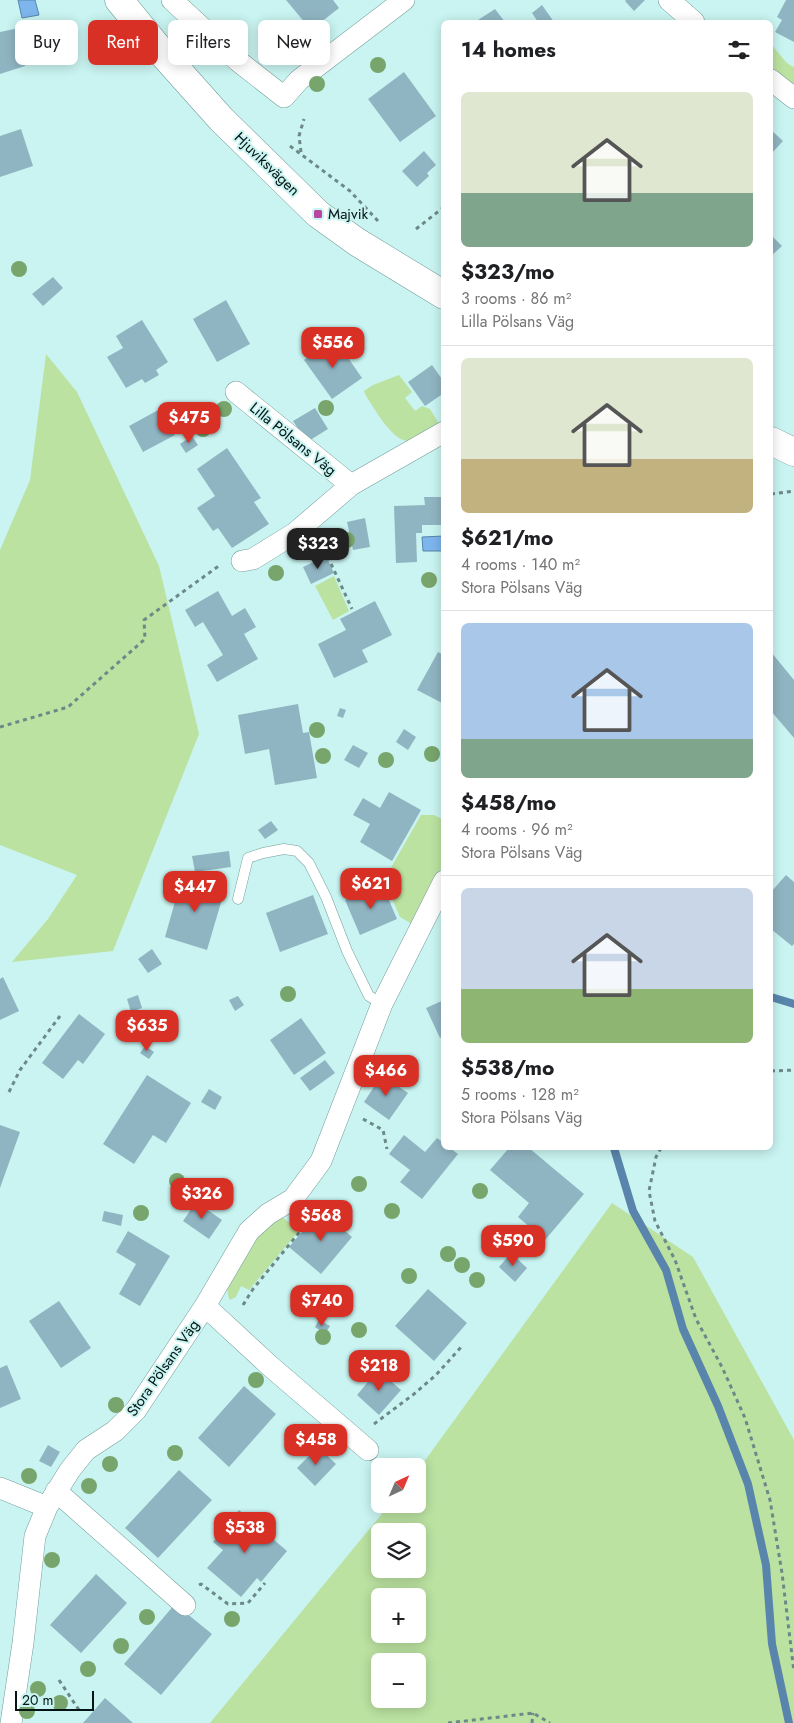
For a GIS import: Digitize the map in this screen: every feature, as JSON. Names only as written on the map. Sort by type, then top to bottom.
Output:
[{"type":"main road","name":"Hjuviksvägen","points":[[119,0],[163,54],[221,119],[318,214],[357,242],[441,293]]},
{"type":"main road","points":[[773,442],[794,452]]},
{"type":"street","points":[[172,0],[238,61],[284,97],[300,80],[404,0]]},
{"type":"street","points":[[669,0],[692,20]]},
{"type":"street","points":[[773,82],[794,98]]},
{"type":"street","name":"Lilla Pölsans Väg","points":[[236,392],[351,485]]},
{"type":"street","name":"Lilla Pölsans Väg","points":[[242,561],[253,559],[309,523],[351,485],[441,434]]},
{"type":"street","name":"Stora Pölsans Väg","points":[[10,1723],[23,1643],[35,1536],[52,1499],[70,1470],[86,1450],[116,1431],[136,1410],[206,1306],[249,1230],[268,1214],[293,1199],[321,1161],[382,1004],[441,887]]},
{"type":"street","name":"Stora Pölsans Väg","points":[[206,1306],[270,1366],[368,1450]]},
{"type":"street","points":[[0,1488],[52,1499],[169,1591],[185,1606]]},
{"type":"lane","points":[[238,898],[248,858],[284,849],[296,851],[309,863],[326,897],[347,952],[370,996],[382,1004]]},
{"type":"path","points":[[301,153],[299,136],[304,118]]},
{"type":"path","points":[[288,145],[350,192],[381,224]]},
{"type":"path","points":[[292,152],[301,153]]},
{"type":"path","points":[[416,229],[441,210]]},
{"type":"path","points":[[773,494],[794,491]]},
{"type":"path","points":[[309,523],[319,538],[352,609]]},
{"type":"path","points":[[0,727],[68,706],[145,639],[144,620],[223,564],[242,561]]},
{"type":"path","points":[[9,1092],[20,1070],[60,1016]]},
{"type":"path","points":[[773,1071],[794,1070]]},
{"type":"path","points":[[343,1107],[383,1130],[387,1149]]},
{"type":"path","points":[[660,1150],[656,1156],[649,1191],[654,1221],[675,1260],[696,1319],[722,1367],[745,1418],[770,1500],[782,1572],[794,1672]]},
{"type":"path","points":[[243,1305],[253,1289],[302,1229]]},
{"type":"path","points":[[350,1435],[370,1428],[414,1394],[436,1375],[463,1345]]},
{"type":"path","points":[[169,1591],[201,1584],[228,1604],[248,1603],[265,1583]]},
{"type":"path","points":[[60,1680],[81,1713]]},
{"type":"path","points":[[532,1723],[533,1713]]},
{"type":"path","points":[[448,1723],[533,1713],[550,1723]]},
{"type":"green space","points":[[773,46],[794,67],[794,86],[773,70]]},
{"type":"green space","points":[[46,354],[77,392],[159,566],[199,734],[113,951],[12,962],[48,919],[77,875],[0,845],[0,550],[30,480]]},
{"type":"green space","points":[[399,375],[412,392],[405,398],[415,411],[422,406],[430,409],[439,424],[407,441],[395,435],[389,429],[364,391],[373,385]]},
{"type":"green space","points":[[334,576],[349,611],[333,620],[315,586]]},
{"type":"green space","points":[[421,815],[434,815],[441,818],[441,869],[412,924],[400,917],[384,880]]},
{"type":"green space","points":[[612,1203],[693,1257],[794,1440],[794,1723],[210,1723],[371,1527],[371,1578],[426,1578],[426,1523],[374,1523],[383,1513],[426,1513],[426,1459]]},
{"type":"green space","points":[[281,1216],[297,1229],[297,1233],[249,1290],[241,1286],[236,1297],[230,1300],[228,1283],[238,1257],[250,1243]]},
{"type":"water","points":[[18,0],[35,0],[39,15],[22,18]]},
{"type":"water","points":[[441,536],[441,551],[423,551],[422,537]]},
{"type":"building","points":[[286,0],[333,0],[339,8],[324,20],[303,20]]},
{"type":"building","points":[[626,0],[645,0],[634,11]]},
{"type":"building","points":[[786,0],[794,0],[794,42],[775,32],[782,20],[777,17]]},
{"type":"building","points":[[542,5],[553,20],[537,20],[532,13]]},
{"type":"building","points":[[495,9],[503,20],[478,20]]},
{"type":"building","points":[[15,29],[15,65],[25,66],[0,74],[0,32]]},
{"type":"building","points":[[404,72],[436,116],[400,142],[368,99]]},
{"type":"building","points":[[21,129],[33,166],[0,177],[0,136]]},
{"type":"building","points":[[773,132],[783,141],[773,152]]},
{"type":"building","points":[[424,151],[436,165],[427,173],[429,176],[417,187],[402,171]]},
{"type":"building","points":[[773,237],[782,246],[773,254]]},
{"type":"building","points":[[53,277],[63,288],[43,306],[32,294]]},
{"type":"building","points":[[226,300],[250,344],[217,362],[193,319]]},
{"type":"building","points":[[142,320],[168,362],[156,370],[159,375],[145,383],[142,379],[126,388],[107,357],[123,348],[116,336]]},
{"type":"building","points":[[335,339],[362,378],[332,399],[304,360]]},
{"type":"building","points":[[432,365],[441,378],[441,395],[425,406],[408,382]]},
{"type":"building","points":[[315,408],[328,429],[307,442],[293,421]]},
{"type":"building","points":[[160,409],[175,435],[143,452],[129,426]]},
{"type":"building","points":[[192,436],[198,445],[186,453],[180,444]]},
{"type":"building","points":[[227,448],[261,498],[254,502],[269,524],[232,548],[218,528],[213,531],[197,508],[215,496],[197,469]]},
{"type":"building","points":[[424,497],[441,497],[441,525],[422,525],[422,533],[416,533],[417,562],[396,563],[394,506],[425,505]]},
{"type":"building","points":[[365,518],[370,547],[353,550],[347,522]]},
{"type":"building","points":[[326,556],[334,573],[311,584],[303,567]]},
{"type":"building","points":[[218,591],[232,616],[245,608],[256,627],[244,634],[258,659],[217,682],[207,665],[223,655],[203,622],[195,627],[185,610]]},
{"type":"building","points":[[375,601],[392,635],[362,650],[368,662],[334,678],[318,644],[346,630],[340,619]]},
{"type":"building","points":[[438,652],[441,654],[441,702],[417,690]]},
{"type":"building","points":[[773,654],[794,680],[794,738],[773,713]]},
{"type":"building","points":[[298,704],[303,733],[309,732],[317,778],[275,785],[269,749],[245,754],[238,715]]},
{"type":"building","points":[[340,708],[346,710],[343,718],[337,716]]},
{"type":"building","points":[[404,729],[416,737],[408,750],[396,742]]},
{"type":"building","points":[[353,745],[368,753],[359,768],[344,760]]},
{"type":"building","points":[[389,792],[421,810],[392,861],[360,842],[370,824],[353,815],[363,798],[380,808]]},
{"type":"building","points":[[271,821],[278,830],[265,839],[258,830]]},
{"type":"building","points":[[229,851],[231,867],[195,872],[192,856]]},
{"type":"building","points":[[786,875],[794,882],[794,944],[792,946],[773,931],[773,890]]},
{"type":"building","points":[[182,877],[225,889],[207,950],[165,937]]},
{"type":"building","points":[[382,884],[397,919],[360,935],[345,900]]},
{"type":"building","points":[[313,895],[328,934],[280,952],[266,913]]},
{"type":"building","points":[[152,949],[162,964],[148,973],[138,959]]},
{"type":"building","points":[[3,977],[19,1011],[0,1020],[0,979]]},
{"type":"building","points":[[138,995],[142,1008],[131,1012],[127,999]]},
{"type":"building","points":[[238,996],[244,1005],[235,1011],[229,1000]]},
{"type":"building","points":[[441,1001],[441,1038],[440,1038],[426,1008]]},
{"type":"building","points":[[79,1014],[105,1034],[83,1064],[78,1060],[63,1079],[42,1063]]},
{"type":"building","points":[[301,1018],[326,1053],[294,1075],[270,1040]]},
{"type":"building","points":[[145,1046],[154,1052],[149,1059],[140,1053]]},
{"type":"building","points":[[325,1060],[335,1073],[310,1091],[300,1078]]},
{"type":"building","points":[[147,1075],[191,1103],[166,1143],[153,1135],[134,1164],[103,1144]]},
{"type":"building","points":[[382,1075],[408,1093],[389,1120],[364,1102]]},
{"type":"building","points":[[209,1089],[222,1097],[215,1110],[201,1102]]},
{"type":"building","points":[[0,1125],[20,1132],[0,1188]]},
{"type":"building","points":[[404,1135],[425,1152],[437,1138],[441,1141],[441,1150],[453,1150],[458,1154],[422,1199],[400,1182],[410,1170],[389,1154]]},
{"type":"building","points":[[507,1150],[531,1150],[584,1194],[545,1240],[518,1217],[529,1203],[490,1170]]},
{"type":"building","points":[[196,1202],[222,1220],[209,1239],[183,1221]]},
{"type":"building","points":[[321,1210],[352,1237],[321,1274],[289,1247]]},
{"type":"building","points":[[104,1211],[123,1215],[121,1226],[102,1221]]},
{"type":"building","points":[[128,1231],[170,1256],[140,1306],[119,1294],[136,1264],[116,1252]]},
{"type":"building","points":[[511,1253],[527,1268],[515,1282],[499,1267]]},
{"type":"building","points":[[428,1289],[467,1323],[434,1361],[395,1326]]},
{"type":"building","points":[[59,1301],[91,1348],[61,1368],[29,1321]]},
{"type":"building","points":[[319,1320],[330,1326],[325,1334],[315,1327]]},
{"type":"building","points":[[7,1365],[21,1399],[0,1408],[0,1368]]},
{"type":"building","points":[[378,1370],[401,1390],[379,1415],[357,1395]]},
{"type":"building","points":[[244,1386],[276,1414],[229,1467],[198,1438]]},
{"type":"building","points":[[48,1445],[60,1452],[51,1467],[39,1461]]},
{"type":"building","points":[[318,1447],[336,1464],[315,1486],[297,1468]]},
{"type":"building","points":[[179,1470],[212,1500],[158,1558],[125,1528]]},
{"type":"building","points":[[239,1510],[287,1551],[261,1582],[257,1578],[241,1597],[207,1568],[223,1550],[213,1542]]},
{"type":"building","points":[[96,1574],[127,1603],[81,1653],[50,1625]]},
{"type":"building","points":[[175,1604],[212,1634],[161,1695],[124,1664]]},
{"type":"building","points":[[105,1698],[133,1723],[83,1723]]},
{"type":"waterway","points":[[773,998],[794,1004]]},
{"type":"waterway","points":[[615,1150],[633,1211],[666,1270],[683,1329],[718,1406],[748,1484],[766,1565],[772,1644],[789,1723]]},
{"type":"place","name":"Majvik","points":[[318,214]]}]
